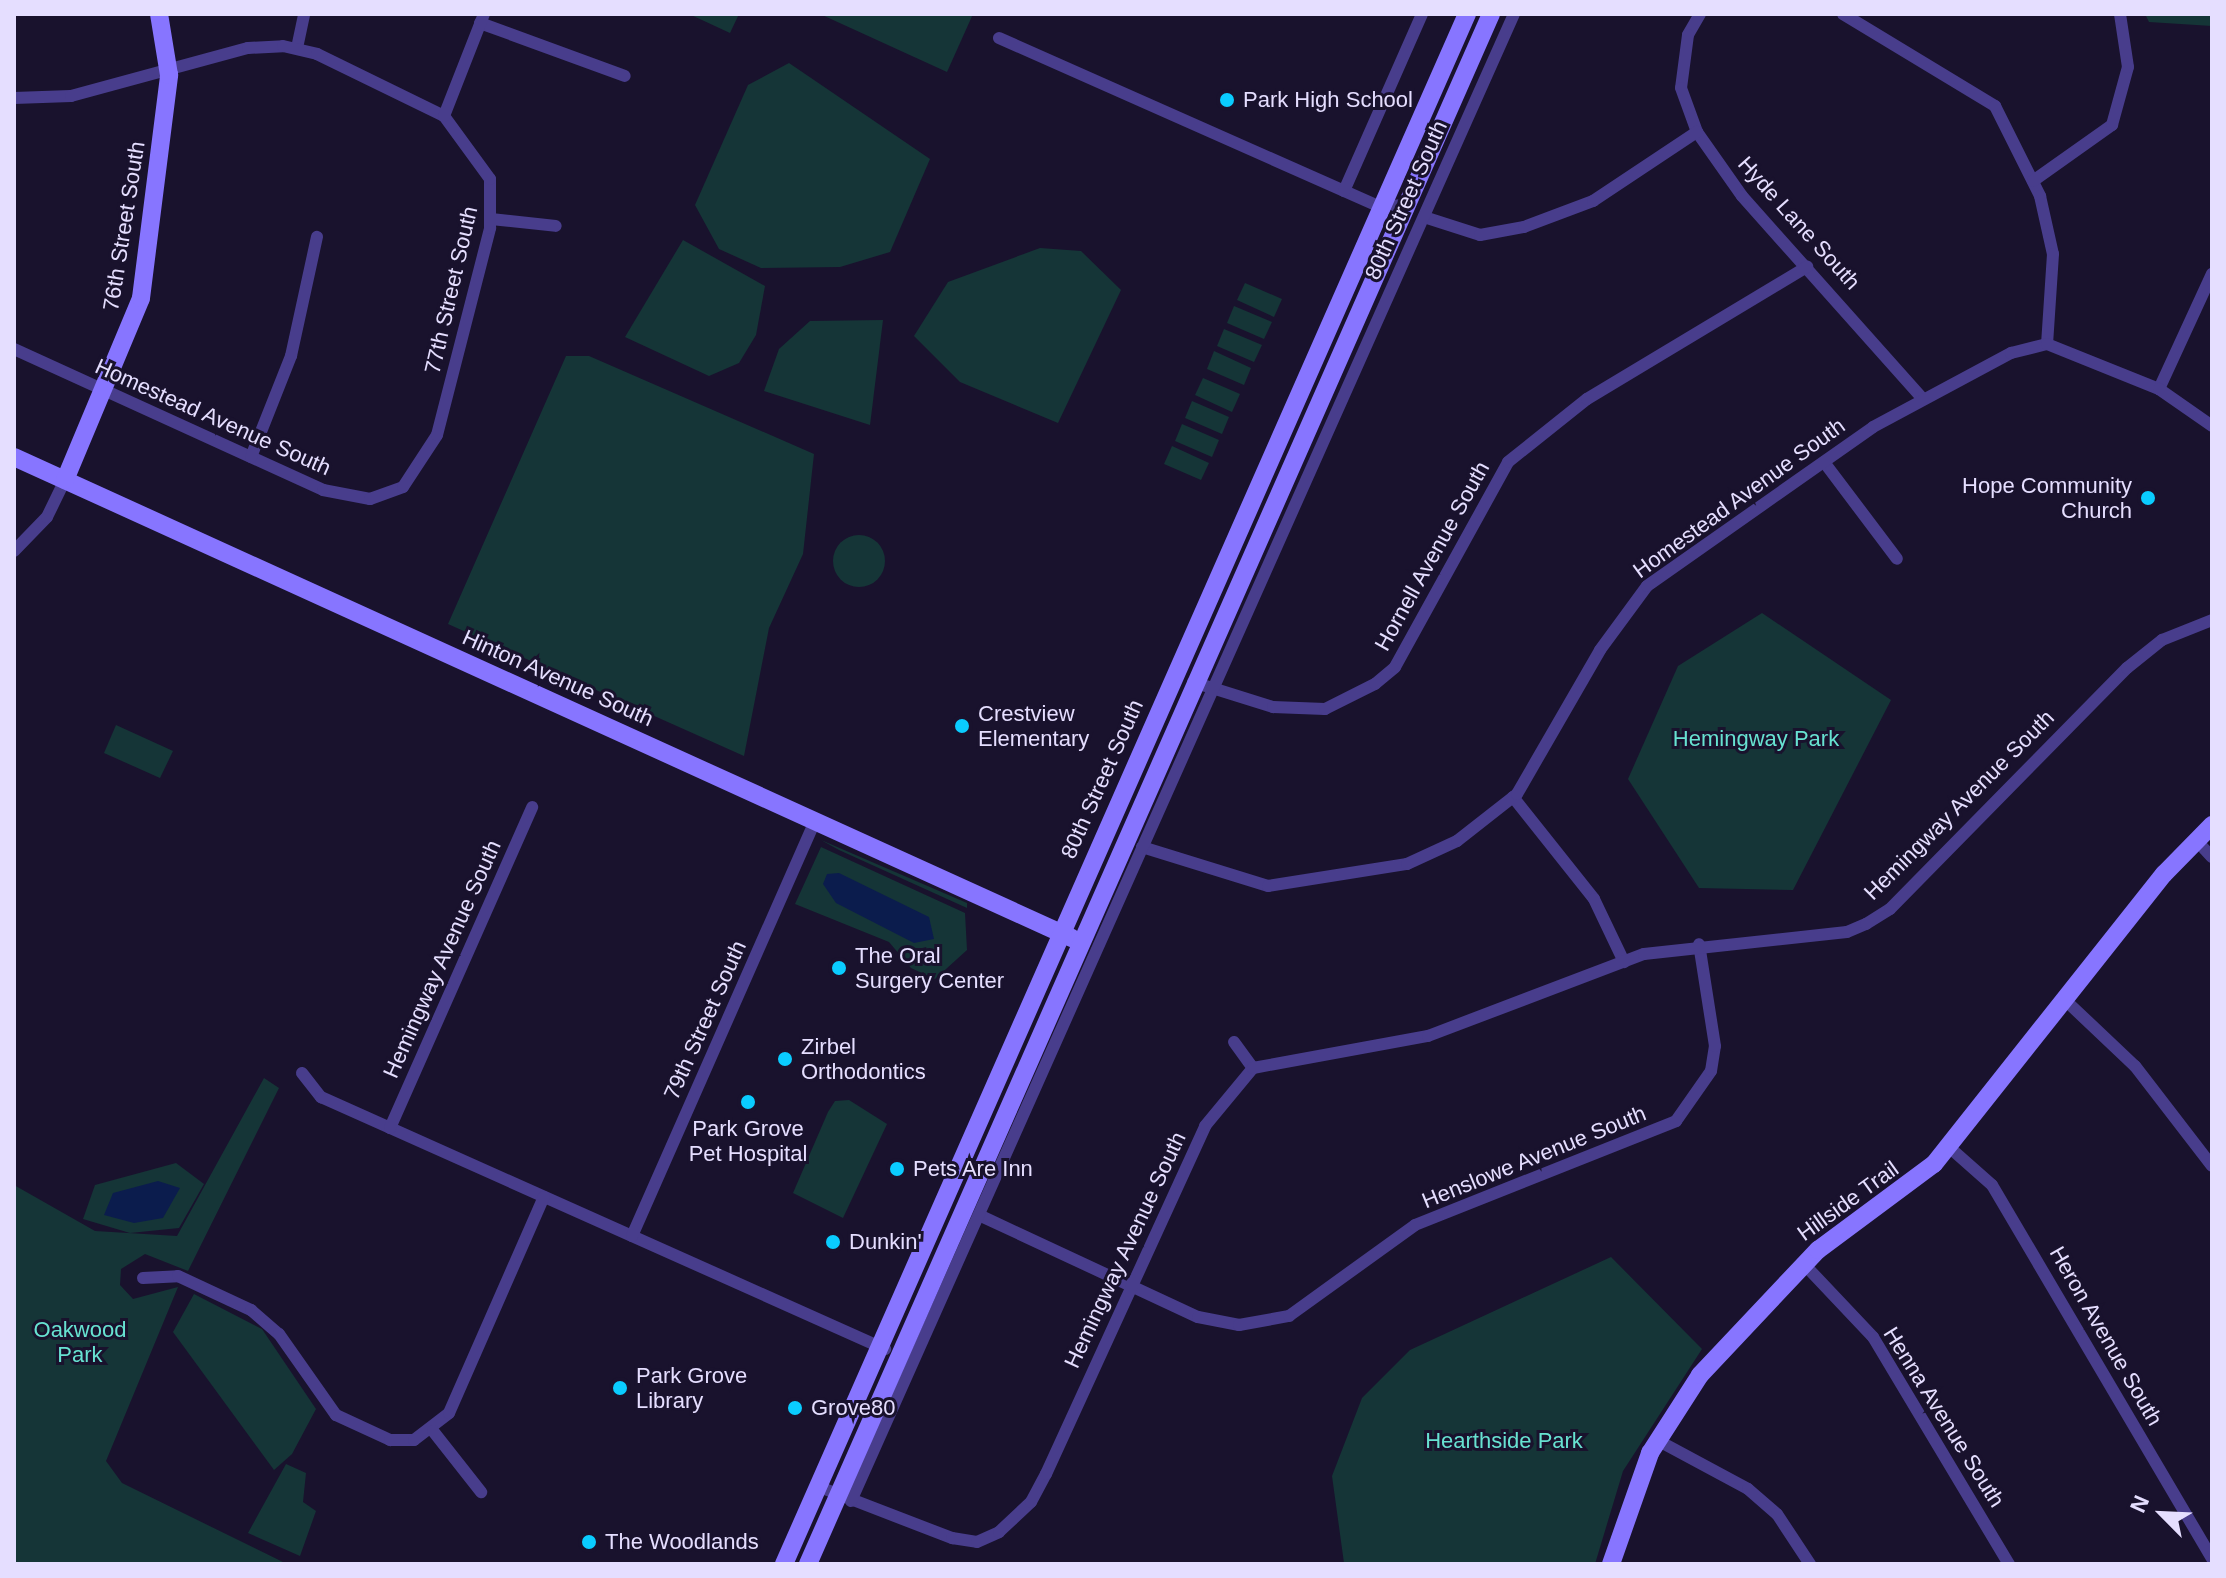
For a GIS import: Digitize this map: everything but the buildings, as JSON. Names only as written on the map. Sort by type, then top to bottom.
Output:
[{"type":"main road","name":"76th Street South","points":[[65,480],[106,392],[141,298],[169,75],[159,14]]},
{"type":"main road","name":"80th Street South","points":[[784,1564],[1467,14]]},
{"type":"main road","name":"80th Street South","points":[[808,1564],[844,1498],[899,1354],[1082,942],[1193,682],[1491,14]]},
{"type":"main road","name":"Hinton Avenue South","points":[[14,457],[1082,942]]},
{"type":"main road","name":"Hillside Trail","points":[[1611,1564],[1631,1494],[1657,1440],[1700,1375],[1803,1263],[1912,1187],[1949,1147],[2063,998],[2212,825]]},
{"type":"street","points":[[297,48],[304,14]]},
{"type":"street","points":[[1344,191],[1422,14]]},
{"type":"street","name":"80th Street South","points":[[844,1498],[981,1216],[1142,847],[1216,693],[1514,14]]},
{"type":"street","name":"Hyde Lane South","points":[[1700,14],[1688,35],[1681,88],[1697,132],[1807,267],[1921,397]]},
{"type":"street","points":[[1843,14],[1995,106],[2033,181],[2053,254],[2047,344],[2159,389],[2212,426]]},
{"type":"street","points":[[2033,181],[2112,125],[2128,67],[2120,14]]},
{"type":"street","points":[[14,98],[71,96],[169,75],[248,48],[297,48],[444,116],[482,18],[625,76]]},
{"type":"street","points":[[999,38],[1382,208],[1406,204]]},
{"type":"street","name":"77th Street South","points":[[429,452],[491,219],[490,179],[444,116]]},
{"type":"street","points":[[1424,217],[1480,235],[1524,227],[1593,201],[1697,132]]},
{"type":"street","points":[[491,219],[556,226]]},
{"type":"street","points":[[251,457],[291,356],[317,237]]},
{"type":"street","name":"Hornell Avenue South","points":[[1193,682],[1216,693],[1273,707],[1325,709],[1375,684],[1395,667],[1508,462],[1587,399],[1807,267]]},
{"type":"street","points":[[2159,389],[2212,274]]},
{"type":"street","name":"Homestead Avenue South","points":[[1142,847],[1236,880],[1307,882],[1407,864],[1457,841],[1513,797],[1632,601],[1824,462],[1921,397],[1975,368],[2047,344]]},
{"type":"street","name":"Homestead Avenue South","points":[[14,349],[323,490],[370,499],[414,479],[429,452]]},
{"type":"street","points":[[1824,462],[1897,559]]},
{"type":"street","points":[[14,551],[47,517],[65,480]]},
{"type":"street","name":"Hemingway Avenue South","points":[[817,1486],[952,1538],[977,1542],[999,1532],[1031,1502],[1046,1474],[1128,1285],[1205,1126],[1253,1068],[1428,1036],[1624,962],[1699,944],[1847,932],[1866,924],[1890,909],[2127,668],[2162,640],[2212,620]]},
{"type":"street","points":[[1513,797],[1594,899],[1624,962]]},
{"type":"street","name":"Hemingway Avenue South","points":[[390,1128],[532,807]]},
{"type":"street","name":"79th Street South","points":[[632,1236],[815,822]]},
{"type":"street","points":[[2196,840],[2212,857]]},
{"type":"street","name":"Henslowe Avenue South","points":[[981,1216],[1128,1285],[1216,1322],[1289,1316],[1415,1225],[1676,1121],[1711,1071],[1715,1046],[1699,944]]},
{"type":"street","points":[[2063,998],[2135,1066],[2211,1161]]},
{"type":"street","points":[[1234,1042],[1253,1068]]},
{"type":"street","points":[[302,1073],[319,1096],[899,1354]]},
{"type":"street","name":"Heron Avenue South","points":[[1949,1147],[1992,1185],[2212,1559]]},
{"type":"street","points":[[143,1278],[178,1276],[255,1313],[343,1420],[393,1441],[433,1431],[449,1413],[544,1197]]},
{"type":"street","name":"Henna Avenue South","points":[[1803,1263],[1873,1337],[2009,1564]]},
{"type":"street","points":[[433,1431],[481,1492]]},
{"type":"street","points":[[1657,1440],[1748,1489],[1777,1514],[1810,1564]]},
{"type":"green space","points":[[689,14],[739,14],[730,33]]},
{"type":"green space","points":[[820,14],[973,14],[947,72]]},
{"type":"green space","points":[[2145,14],[2212,14],[2212,26],[2149,22]]},
{"type":"green space","points":[[789,63],[930,159],[890,252],[840,267],[761,268],[719,249],[695,205],[748,85]]},
{"type":"green space","points":[[683,240],[765,286],[756,335],[739,363],[709,376],[625,337]]},
{"type":"green space","points":[[1040,248],[1081,251],[1121,290],[1058,423],[960,382],[914,336],[948,282]]},
{"type":"green space","points":[[1245,283],[1282,299],[1274,317],[1237,300]]},
{"type":"green space","points":[[1234,306],[1272,322],[1264,339],[1227,323]]},
{"type":"green space","points":[[883,320],[870,425],[764,391],[779,349],[810,321]]},
{"type":"green space","points":[[1224,329],[1262,345],[1254,362],[1217,346]]},
{"type":"green space","points":[[1214,351],[1251,368],[1244,385],[1207,369]]},
{"type":"green space","points":[[566,356],[589,356],[814,454],[803,554],[769,628],[744,756],[448,624]]},
{"type":"green space","points":[[1203,378],[1240,394],[1232,412],[1195,395]]},
{"type":"green space","points":[[1192,401],[1229,417],[1222,434],[1185,418]]},
{"type":"green space","points":[[1182,424],[1219,440],[1212,457],[1175,441]]},
{"type":"green space","points":[[1172,446],[1209,463],[1201,480],[1164,464]]},
{"type":"green space","points":[[859,535],[877,543],[885,561],[877,579],[859,587],[841,579],[833,561],[841,543]]},
{"type":"green space","name":"Hemingway Park","points":[[1762,613],[1891,700],[1793,890],[1699,888],[1628,779],[1678,666]]},
{"type":"green space","points":[[116,725],[173,751],[160,778],[104,753]]},
{"type":"green space","points":[[821,840],[967,903],[967,908],[839,850]]},
{"type":"green space","points":[[821,847],[965,913],[967,950],[935,979],[911,968],[889,942],[795,904]]},
{"type":"green space","name":"Oakwood Park","points":[[264,1078],[279,1088],[188,1271],[145,1254],[121,1269],[120,1285],[133,1299],[178,1287],[106,1461],[122,1483],[287,1564],[14,1564],[14,1185],[95,1231],[177,1236]]},
{"type":"green space","points":[[849,1100],[887,1124],[843,1218],[793,1193],[828,1112],[835,1101]]},
{"type":"green space","points":[[176,1163],[204,1184],[179,1228],[130,1233],[83,1219],[95,1185]]},
{"type":"green space","name":"Hearthside Park","points":[[1611,1257],[1702,1349],[1623,1471],[1595,1564],[1344,1563],[1332,1476],[1362,1398],[1410,1350]]},
{"type":"green space","points":[[194,1294],[262,1329],[316,1409],[292,1454],[274,1470],[173,1332]]},
{"type":"green space","points":[[286,1464],[306,1473],[303,1502],[316,1511],[300,1556],[248,1533]]},
{"type":"water","points":[[839,873],[929,917],[934,939],[914,943],[836,903],[823,884],[827,874]]},
{"type":"water","points":[[158,1181],[180,1188],[163,1218],[134,1223],[104,1215],[113,1193]]},
{"type":"place","name":"Park High School","points":[[1227,100]]},
{"type":"place","name":"Hope Community Church","points":[[2148,498]]},
{"type":"place","name":"Crestview Elementary","points":[[962,726]]},
{"type":"place","name":"The Oral Surgery Center","points":[[839,968]]},
{"type":"place","name":"Zirbel Orthodontics","points":[[785,1059]]},
{"type":"place","name":"Park Grove Pet Hospital","points":[[748,1102]]},
{"type":"place","name":"Pets Are Inn","points":[[897,1169]]},
{"type":"place","name":"Dunkin'","points":[[833,1242]]},
{"type":"place","name":"Park Grove Library","points":[[620,1388]]},
{"type":"place","name":"Grove80","points":[[795,1408]]},
{"type":"place","name":"The Woodlands","points":[[589,1542]]}]
